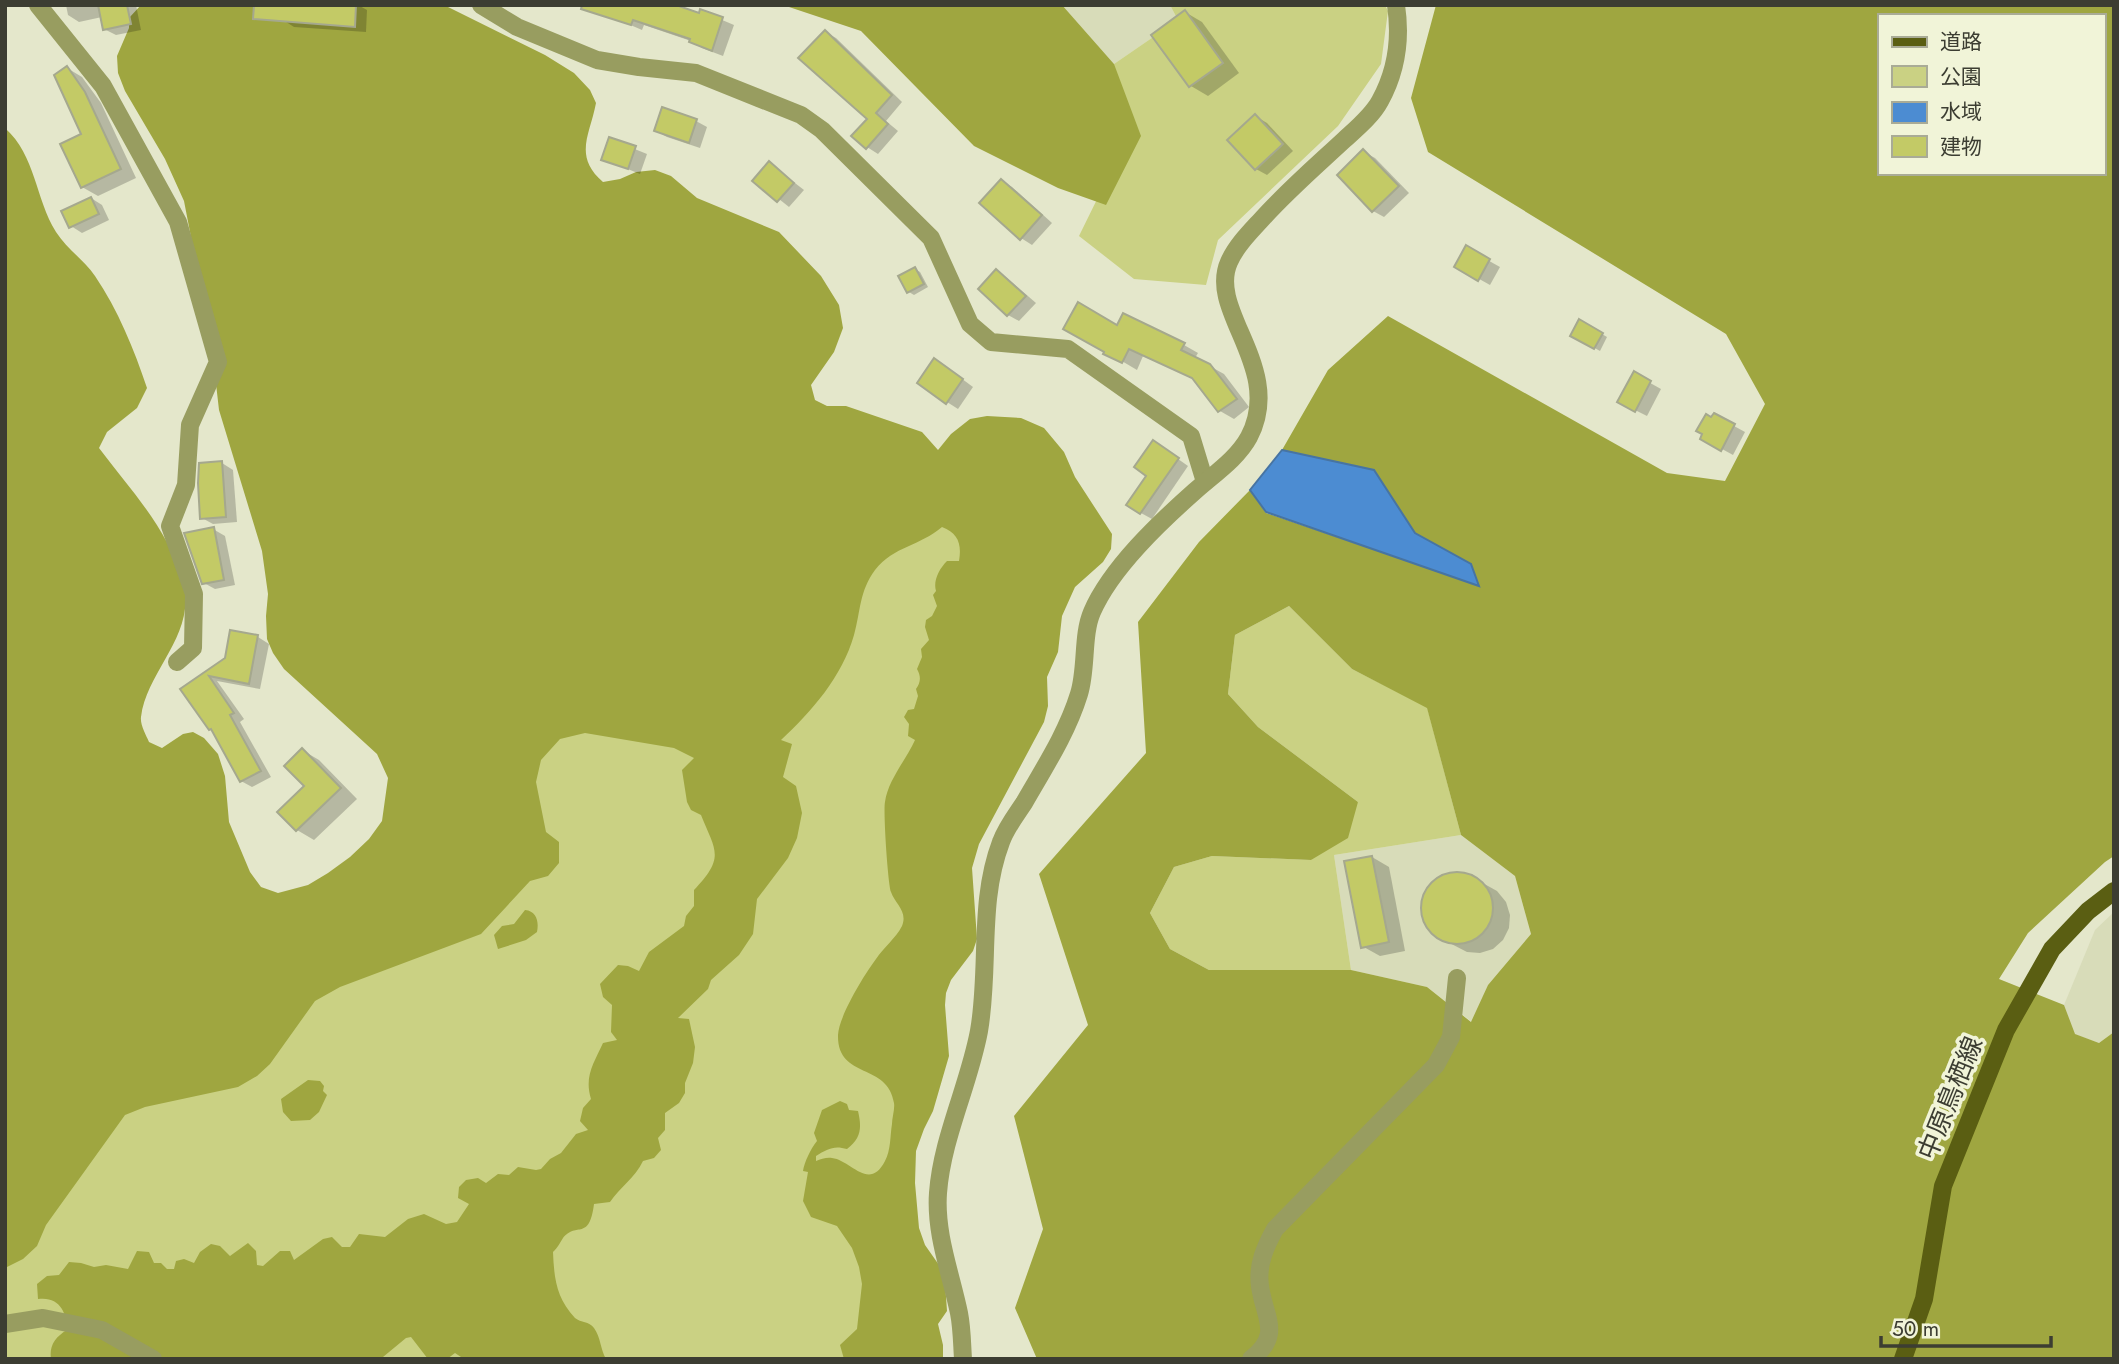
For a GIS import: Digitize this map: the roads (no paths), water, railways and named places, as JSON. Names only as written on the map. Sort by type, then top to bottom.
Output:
[{"type":"main road","name":"中原鳥栖線","points":[[1903,1359],[1924,1299],[1943,1186],[2006,1030],[2052,949],[2088,911],[2114,891]]},
{"type":"street","points":[[38,5],[103,86],[178,222],[218,362],[190,425],[186,485],[170,526],[194,594],[193,648],[177,662]]},
{"type":"street","points":[[481,5],[528,32],[597,60],[696,73],[801,115],[822,130],[931,238],[970,324],[991,342],[1068,349],[1191,436],[1205,482]]},
{"type":"street","points":[[963,1359],[960,1319],[939,1227],[938,1194],[943,1163],[979,1031],[988,888],[1002,840],[1061,740],[1080,692],[1091,613],[1121,565],[1167,515],[1226,465],[1248,438],[1257,413],[1258,384],[1251,356],[1224,284],[1229,262],[1242,241],[1273,207],[1378,104],[1391,77],[1398,48],[1396,5]]},
{"type":"street","points":[[1251,1359],[1264,1349],[1271,1325],[1259,1285],[1262,1252],[1275,1229],[1436,1065],[1451,1037],[1457,978]]},
{"type":"street","points":[[5,1324],[43,1318],[102,1330],[153,1359]]},
{"type":"water","points":[[1282,450],[1374,470],[1415,533],[1471,564],[1479,586],[1266,512],[1250,490]]}]
